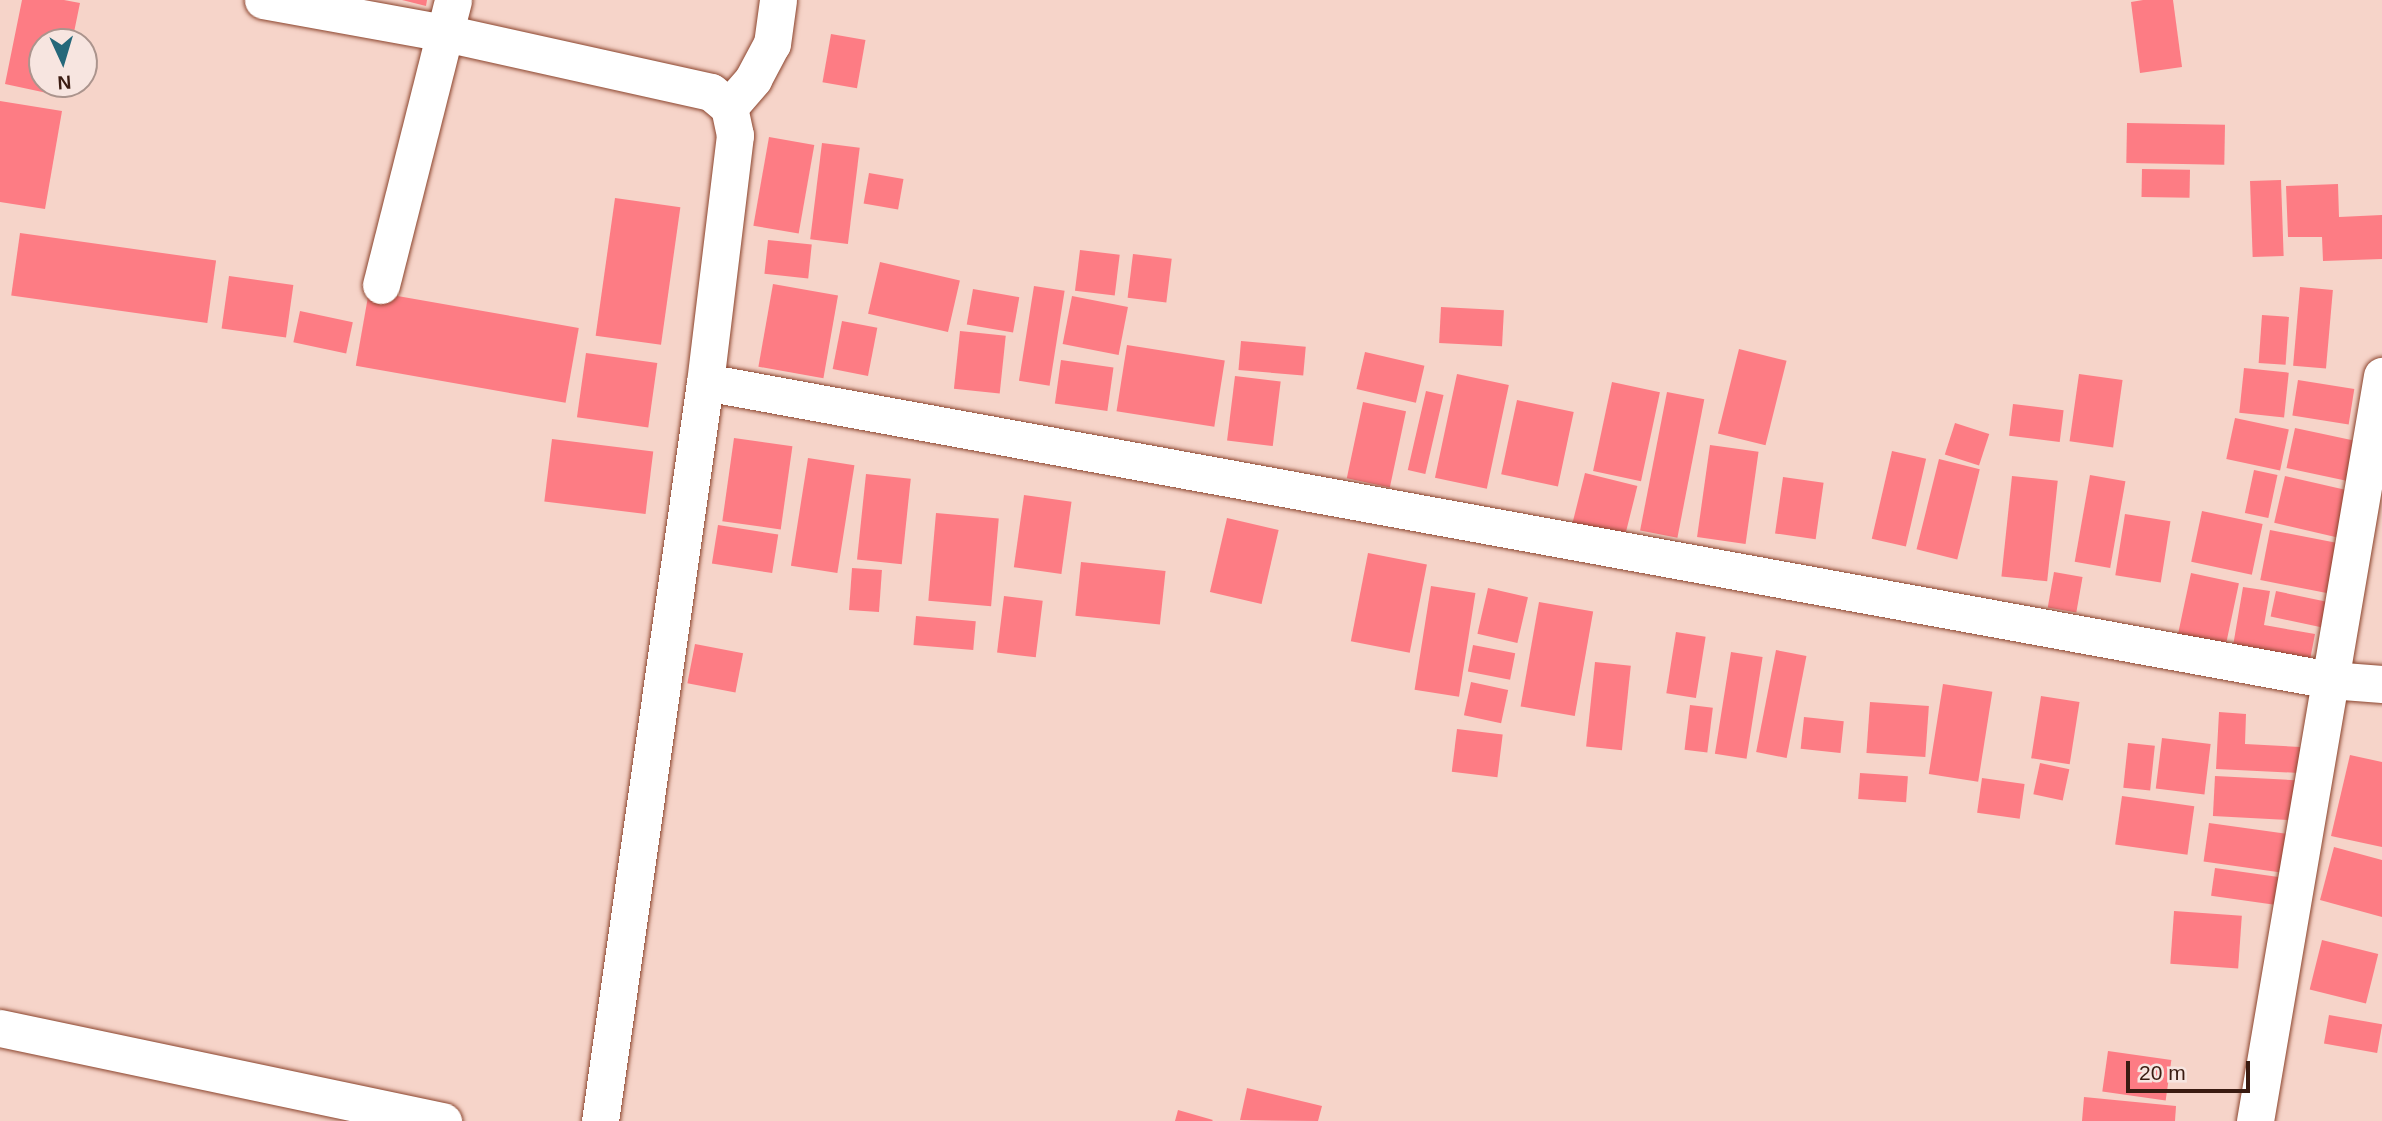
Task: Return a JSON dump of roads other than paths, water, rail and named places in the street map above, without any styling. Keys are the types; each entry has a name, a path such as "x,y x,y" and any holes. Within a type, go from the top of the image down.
{"street":[{"path":"263,0 449,16 711,92 729,107 735,135 705,382 600,1121"},
{"path":"729,107 753,79 772,44 778,0"},
{"path":"381,285 449,16"},
{"path":"2255,1121 2382,376"},
{"path":"705,382 2330,680 2382,684"},
{"path":"0,1028 443,1121"}]}
